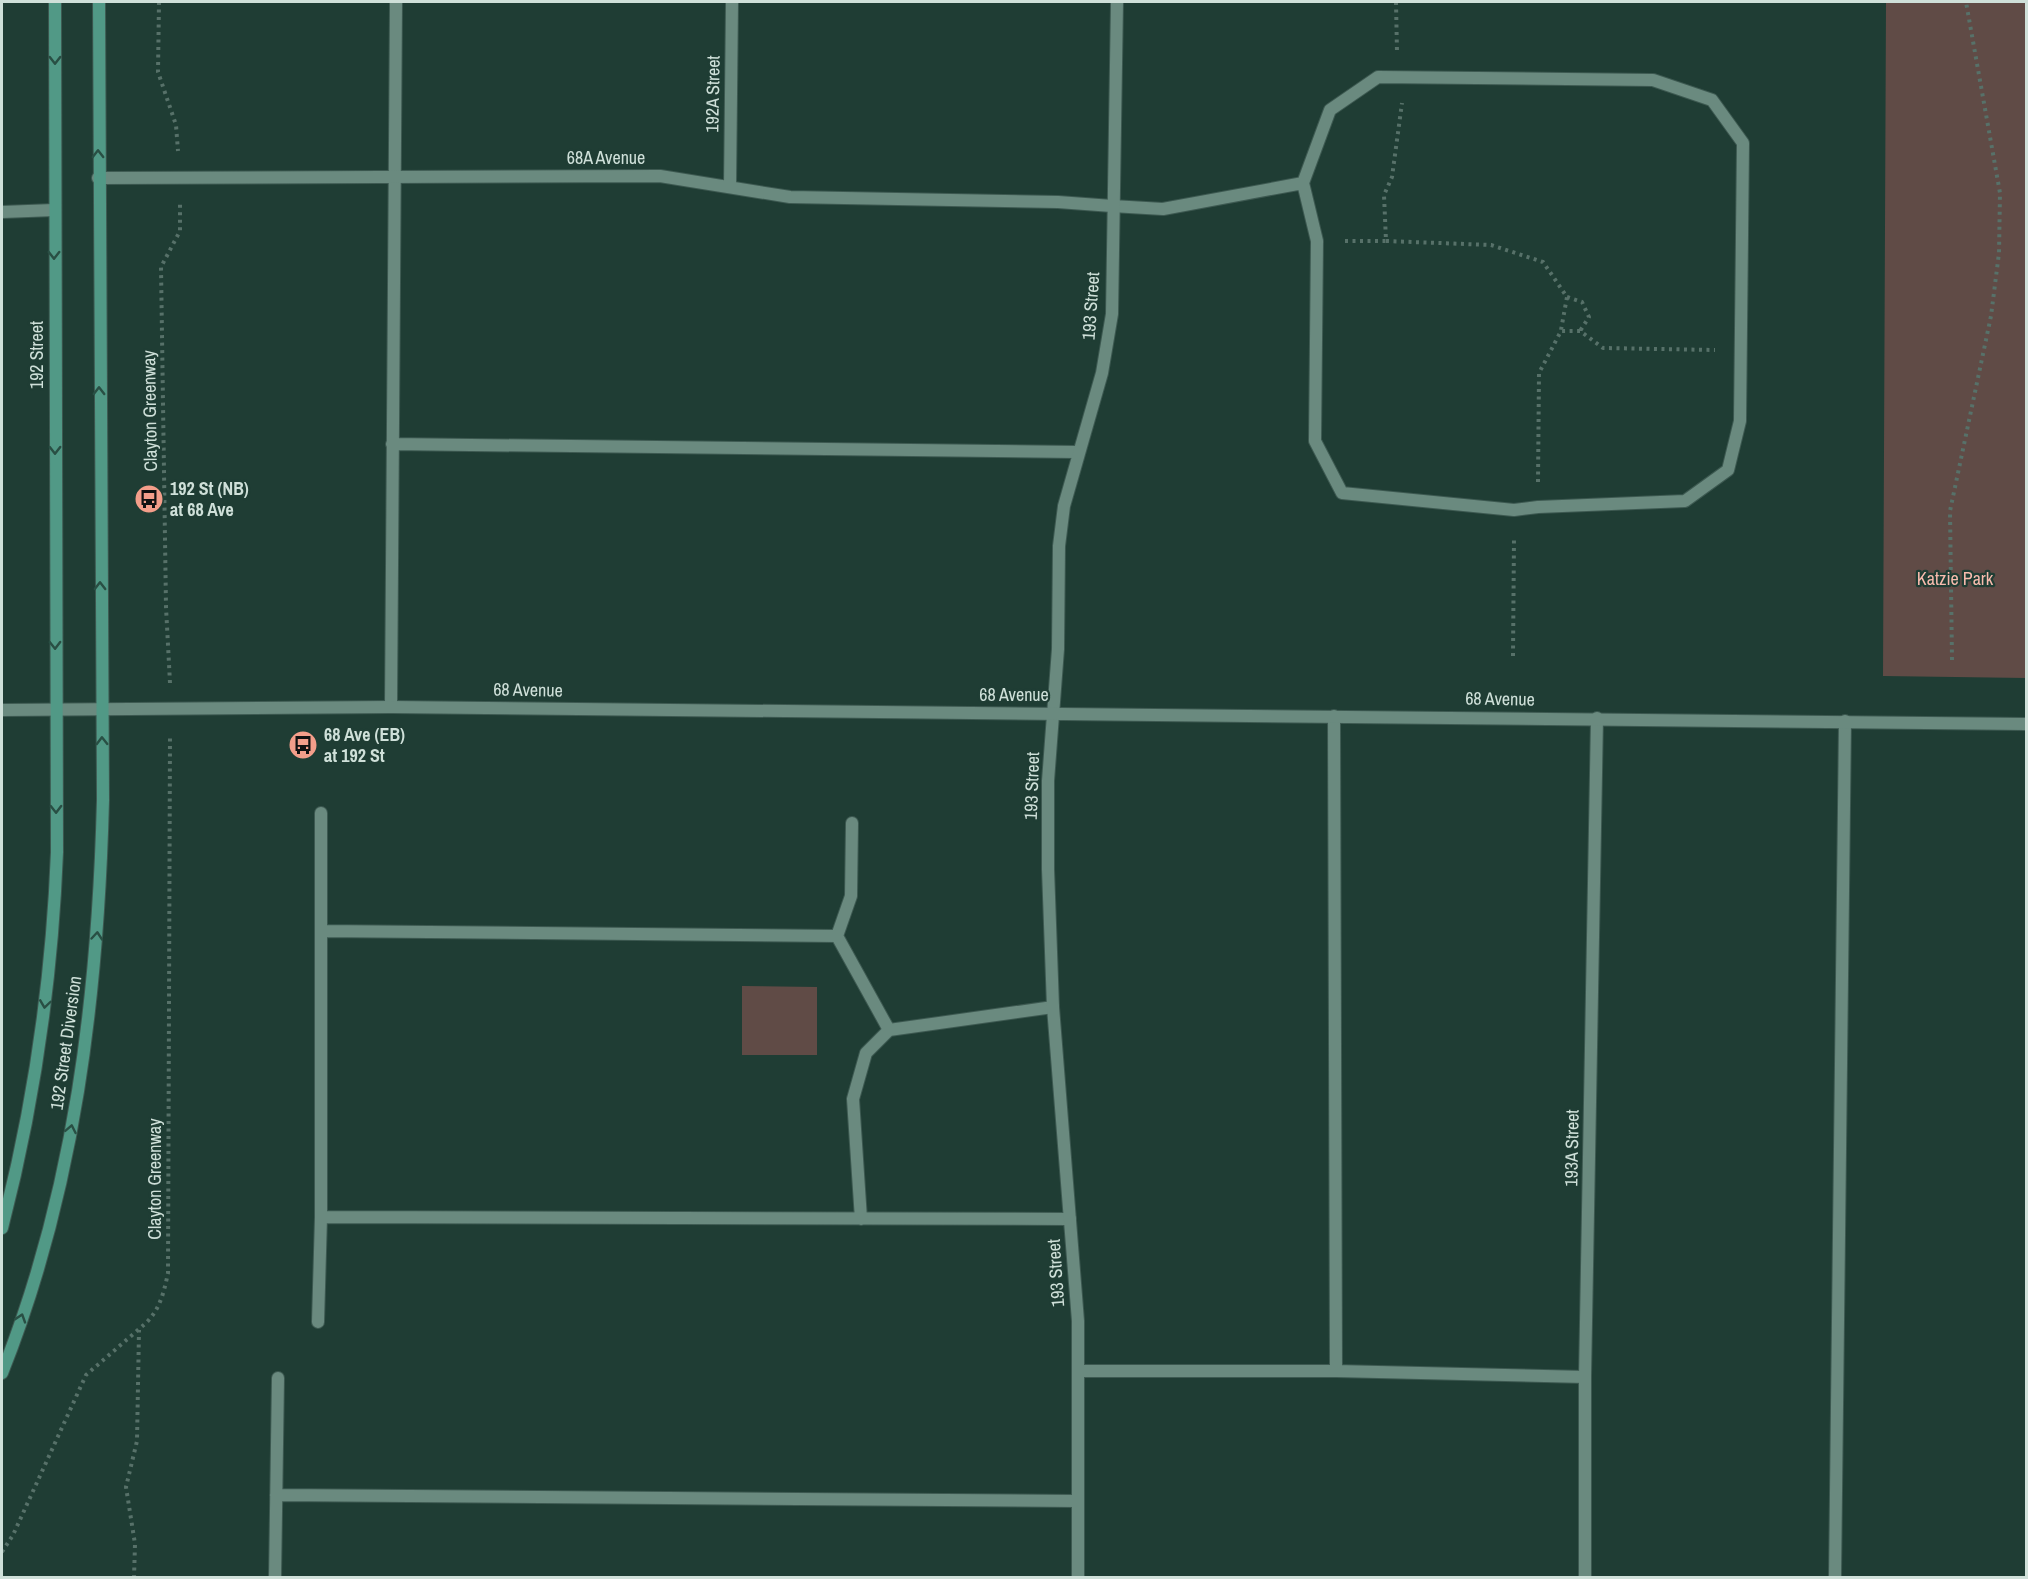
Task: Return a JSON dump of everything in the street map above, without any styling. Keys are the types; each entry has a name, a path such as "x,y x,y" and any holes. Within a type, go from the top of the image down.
{"main road":[{"name":"192 Street","path":"55,2 56,709"},
{"path":"99,2 102,708"},
{"name":"192 Street Diversion","path":"2,1373 54,1210 84,1064 101,898 102,708"},
{"name":"192 Street Diversion","path":"2,1228 21,1151 50,962 57,852 56,709"}],"street":[{"path":"391,707 396,2"},
{"name":"192A Street","path":"730,187 732,2"},
{"name":"193 Street","path":"1078,1578 1079,1371 1070,1219 1053,1007 1048,869 1048,781 1058,649 1059,546 1064,506 1077,452 1102,373 1112,314 1117,2"},
{"path":"1378,78 1402,78 1653,80 1712,100 1743,143 1740,421 1728,470 1684,501 1514,510 1342,493 1315,441 1317,241 1303,183 1330,110 1378,78"},
{"name":"68A Avenue","path":"98,178 393,175 660,176 790,197 1058,202 1163,209 1303,183"},
{"path":"2,212 54,210"},
{"path":"392,444 1077,452"},
{"name":"68 Avenue","path":"2,710 391,707 2026,723"},
{"path":"1334,716 1336,1371"},
{"name":"193A Street","path":"1585,1578 1586,1377 1597,718"},
{"path":"1835,1578 1845,721"},
{"path":"318,1322 321,1217 321,813"},
{"path":"852,823 851,896 837,936 890,1030"},
{"path":"321,931 837,936"},
{"path":"861,1219 853,1099 866,1053 890,1030 1053,1007"},
{"path":"321,1217 1070,1219"},
{"path":"1079,1371 1336,1371 1586,1377"},
{"path":"275,1578 278,1378"},
{"path":"276,1495 1078,1501"}],"path":[{"path":"159,2 158,72 176,125 178,149"},
{"path":"1386,241 1384,195 1392,177 1402,78 1396,2"},
{"path":"1952,660 1950,511 1991,316 2000,233 2000,193 1966,2"},
{"name":"Clayton Greenway","path":"170,656 166,607 161,267 180,231 180,207"},
{"path":"1317,241 1491,245 1543,262 1567,297 1582,302 1589,317 1580,331"},
{"path":"1538,507 1539,373 1561,331 1567,297"},
{"path":"1561,331 1580,331 1603,348 1741,350"},
{"path":"1513,656 1514,510"},
{"name":"Clayton Greenway","path":"2,1552 13,1535 86,1375 139,1329 157,1309 168,1273 170,752"},
{"path":"134,1578 135,1544 126,1486 137,1441 139,1329"}],"green space":[{"name":"Katzie Park","path":"1886,2 2026,2 2026,678 1883,676"},
{"path":"742,986 817,987 817,1055 742,1055"}],"place":[{"name":"192 St (NB) at 68 Ave","path":"149,499"},
{"name":"68 Ave (EB) at 192 St","path":"303,745"}]}
